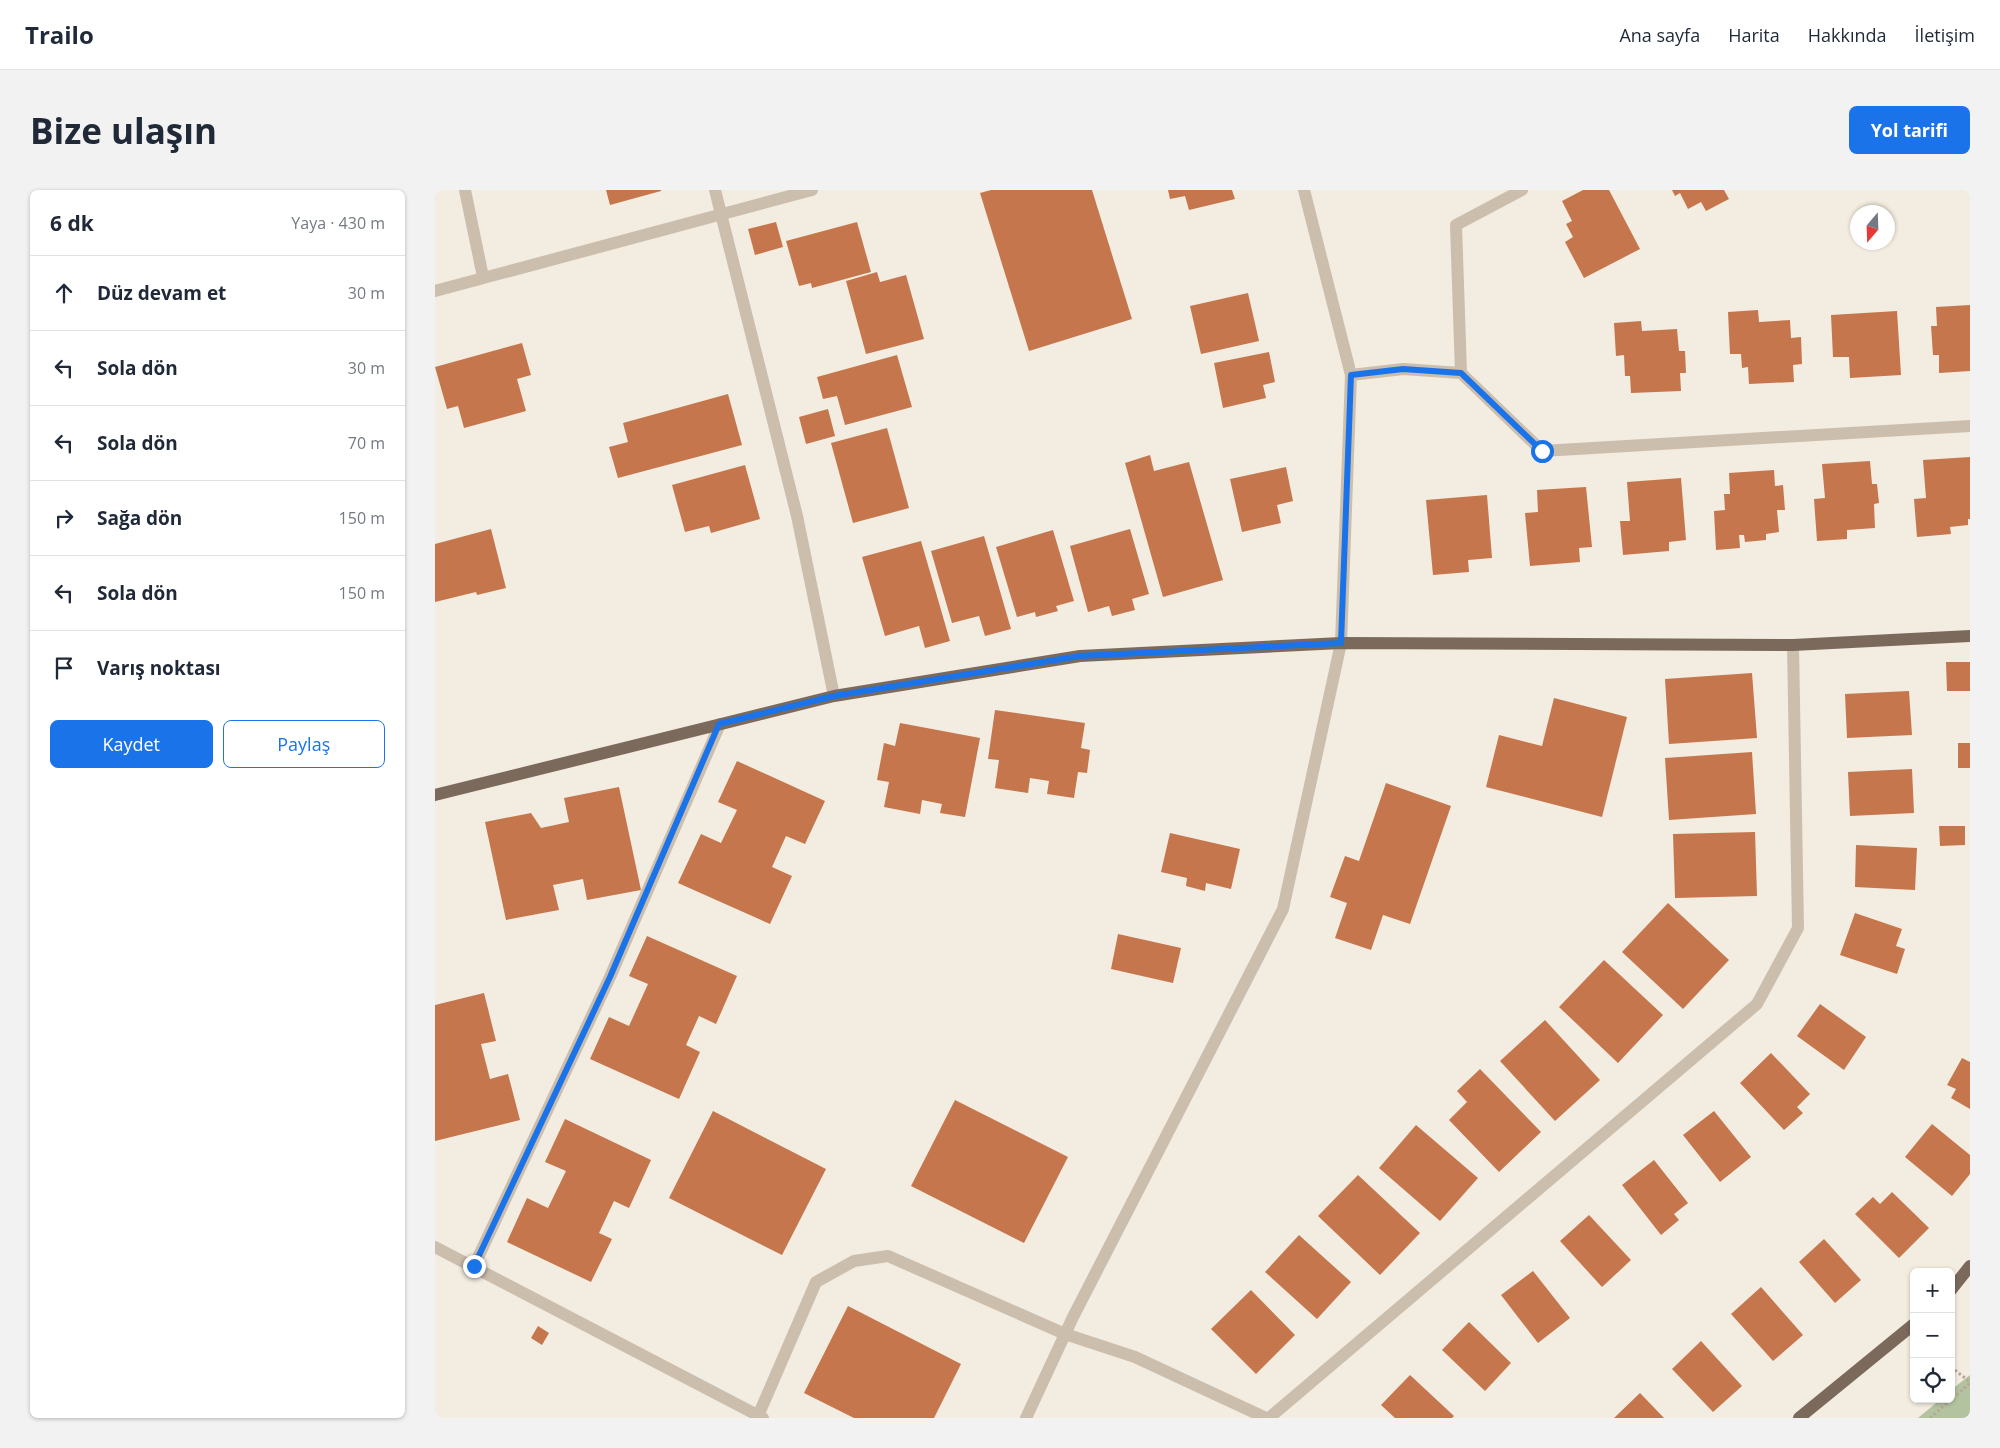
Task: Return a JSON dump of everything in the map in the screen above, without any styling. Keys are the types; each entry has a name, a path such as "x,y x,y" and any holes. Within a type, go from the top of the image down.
{"main road":[{"path":"435,795 834,696 1080,656 1341,643 1793,644 1970,636"},
{"path":"1955,1285 1970,1266"},
{"path":"1799,1418 1910,1327"}],"street":[{"path":"465,190 483,276"},
{"path":"715,190 797,516 834,696"},
{"path":"435,291 483,276 812,190"},
{"path":"1026,1418 1065,1334 1283,908 1341,643 1351,375 1304,190"},
{"path":"1461,373 1456,225 1521,190"},
{"path":"1351,375 1403,369 1461,373 1542,451 1970,426"},
{"path":"435,1247 761,1417 817,1282 854,1261 888,1256 1065,1334 1135,1357 1267,1418 1757,1004 1798,928 1793,644"},
{"path":"474,1266 610,977 719,724"}],"path":[{"path":"1930,1418 1970,1382 1955,1370"}],"green space":[{"path":"1970,1375 1970,1418 1918,1418 1936,1403 1955,1403 1955,1387"}],"building":[{"path":"606,190 661,190 661,191 610,205"},
{"path":"991,190 1092,190 1132,319 1029,351 980,193"},
{"path":"1168,190 1232,190 1235,199 1189,210 1185,196 1170,199"},
{"path":"1583,190 1609,190 1640,249 1584,278 1565,242 1573,237 1566,224 1572,221 1562,201"},
{"path":"1672,190 1724,190 1729,199 1706,211 1701,202 1688,209 1680,193 1675,196"},
{"path":"776,222 783,247 755,255 748,229"},
{"path":"857,222 871,272 812,288 811,283 799,286 786,241"},
{"path":"877,272 880,282 906,275 924,339 866,354 846,281"},
{"path":"1248,293 1259,341 1201,354 1190,306"},
{"path":"1970,305 1970,371 1939,373 1939,355 1933,355 1931,326 1937,326 1936,307"},
{"path":"1758,310 1759,322 1790,320 1791,338 1801,337 1802,364 1793,365 1794,382 1749,384 1748,367 1742,368 1741,354 1730,354 1728,312"},
{"path":"1897,311 1901,375 1850,378 1849,357 1833,357 1831,315"},
{"path":"1641,321 1642,331 1677,329 1679,351 1685,351 1686,373 1680,373 1681,391 1631,393 1630,376 1625,376 1624,355 1616,356 1614,323"},
{"path":"522,343 531,375 517,379 526,411 464,428 458,406 447,409 435,367"},
{"path":"1269,352 1275,382 1263,385 1266,398 1223,408 1214,363"},
{"path":"897,355 912,407 845,425 837,396 823,399 817,377"},
{"path":"728,394 742,445 618,478 609,447 628,442 623,423"},
{"path":"828,409 835,436 806,444 799,417"},
{"path":"887,428 909,508 853,523 831,443"},
{"path":"1150,455 1154,471 1189,462 1223,580 1163,597 1125,463"},
{"path":"1970,457 1970,519 1968,519 1968,525 1950,527 1951,534 1917,537 1914,499 1926,498 1923,460"},
{"path":"1870,461 1872,484 1877,484 1879,503 1874,504 1875,528 1847,530 1847,539 1817,541 1814,499 1825,498 1822,464"},
{"path":"745,465 760,519 711,533 709,526 685,532 672,485"},
{"path":"1286,467 1293,501 1277,505 1281,523 1242,532 1230,479"},
{"path":"1774,470 1775,486 1783,485 1785,510 1777,510 1779,532 1766,534 1766,540 1745,542 1744,535 1739,535 1740,548 1716,550 1714,511 1725,510 1724,494 1730,494 1729,473"},
{"path":"1681,478 1686,540 1669,542 1669,551 1623,555 1620,521 1630,521 1627,482"},
{"path":"1586,487 1592,547 1579,548 1580,562 1530,566 1525,513 1538,512 1537,490"},
{"path":"1487,495 1492,558 1468,560 1469,572 1433,575 1426,500"},
{"path":"491,529 506,588 477,595 476,592 435,602 435,544"},
{"path":"1130,529 1149,594 1132,599 1135,610 1112,616 1109,606 1088,612 1070,546"},
{"path":"1053,530 1074,601 1056,606 1058,611 1036,617 1035,612 1017,617 996,547"},
{"path":"984,536 1011,629 985,636 979,616 952,623 931,551"},
{"path":"921,541 950,641 925,648 919,626 885,636 862,557"},
{"path":"1946,662 1970,662 1970,691 1947,691"},
{"path":"1752,673 1757,738 1669,744 1665,679"},
{"path":"1909,691 1912,735 1847,738 1845,694"},
{"path":"1554,698 1627,717 1602,817 1486,787 1499,735 1542,746"},
{"path":"995,710 1085,723 1081,748 1090,750 1087,773 1078,772 1074,798 1047,794 1049,781 1030,778 1028,793 995,788 999,760 988,759"},
{"path":"900,723 980,738 965,817 940,813 942,804 922,800 920,814 884,807 889,782 877,780 884,743 895,746"},
{"path":"1958,743 1970,743 1970,768 1958,768"},
{"path":"1752,752 1756,814 1669,820 1665,758"},
{"path":"737,761 825,801 805,844 786,836 772,867 792,876 770,924 678,883 701,834 721,843 737,810 718,802"},
{"path":"1912,769 1914,813 1850,816 1848,772"},
{"path":"1386,783 1451,806 1410,924 1383,915 1371,950 1335,938 1347,903 1330,897 1345,856 1359,861"},
{"path":"619,787 641,890 587,900 583,879 553,885 559,910 506,920 485,822 531,813 541,828 569,822 564,798"},
{"path":"1939,826 1965,826 1965,845 1940,846"},
{"path":"1755,832 1757,896 1675,898 1673,834"},
{"path":"1170,833 1240,849 1231,889 1206,883 1205,891 1186,886 1187,878 1161,872"},
{"path":"1856,845 1917,848 1915,890 1855,887"},
{"path":"1668,903 1729,960 1683,1009 1622,952"},
{"path":"1855,913 1902,929 1896,946 1905,949 1897,974 1840,955"},
{"path":"1118,934 1181,948 1173,983 1111,969"},
{"path":"647,936 737,976 716,1024 699,1016 686,1045 700,1052 679,1099 590,1059 609,1017 629,1026 648,984 629,976"},
{"path":"1604,960 1663,1015 1618,1063 1559,1007"},
{"path":"484,993 496,1041 481,1044 490,1079 508,1074 520,1120 435,1141 435,1005"},
{"path":"1820,1004 1866,1037 1844,1070 1797,1036"},
{"path":"1545,1020 1600,1080 1555,1121 1500,1061"},
{"path":"1771,1053 1810,1094 1797,1107 1803,1113 1784,1130 1740,1083"},
{"path":"1962,1058 1970,1062 1970,1109 1951,1098 1956,1089 1947,1085"},
{"path":"1480,1069 1541,1132 1499,1172 1449,1120 1467,1102 1457,1091"},
{"path":"955,1100 1068,1157 1024,1243 911,1186"},
{"path":"713,1111 826,1169 782,1255 669,1198"},
{"path":"1714,1111 1751,1157 1720,1182 1683,1135"},
{"path":"565,1119 651,1160 629,1208 614,1201 599,1233 612,1239 591,1282 507,1242 527,1198 548,1208 566,1171 545,1162"},
{"path":"1932,1124 1970,1155 1970,1174 1952,1196 1905,1157"},
{"path":"1416,1125 1478,1178 1440,1221 1379,1168"},
{"path":"1654,1160 1688,1203 1674,1214 1679,1220 1661,1235 1622,1185"},
{"path":"1358,1175 1420,1233 1380,1275 1318,1216"},
{"path":"1892,1192 1929,1228 1899,1258 1855,1214 1873,1197 1880,1204"},
{"path":"1589,1215 1631,1260 1602,1287 1560,1241"},
{"path":"1299,1235 1351,1282 1317,1319 1265,1272"},
{"path":"1824,1239 1861,1280 1835,1303 1799,1262"},
{"path":"1533,1271 1570,1318 1538,1343 1501,1295"},
{"path":"1761,1287 1803,1335 1773,1361 1731,1314"},
{"path":"1251,1290 1295,1335 1256,1374 1211,1329"},
{"path":"848,1306 961,1364 934,1418 854,1418 804,1393"},
{"path":"1469,1322 1511,1363 1485,1391 1442,1350"},
{"path":"538,1326 549,1333 542,1345 531,1338"},
{"path":"1701,1341 1742,1386 1713,1412 1672,1369"},
{"path":"1410,1375 1454,1416 1452,1418 1395,1418 1381,1405"},
{"path":"1640,1393 1664,1418 1614,1418"}],"route":[{"path":"474,1266 610,977 719,724 834,696 1080,656 1341,643 1351,375 1403,369 1461,373 1542,451"}]}
